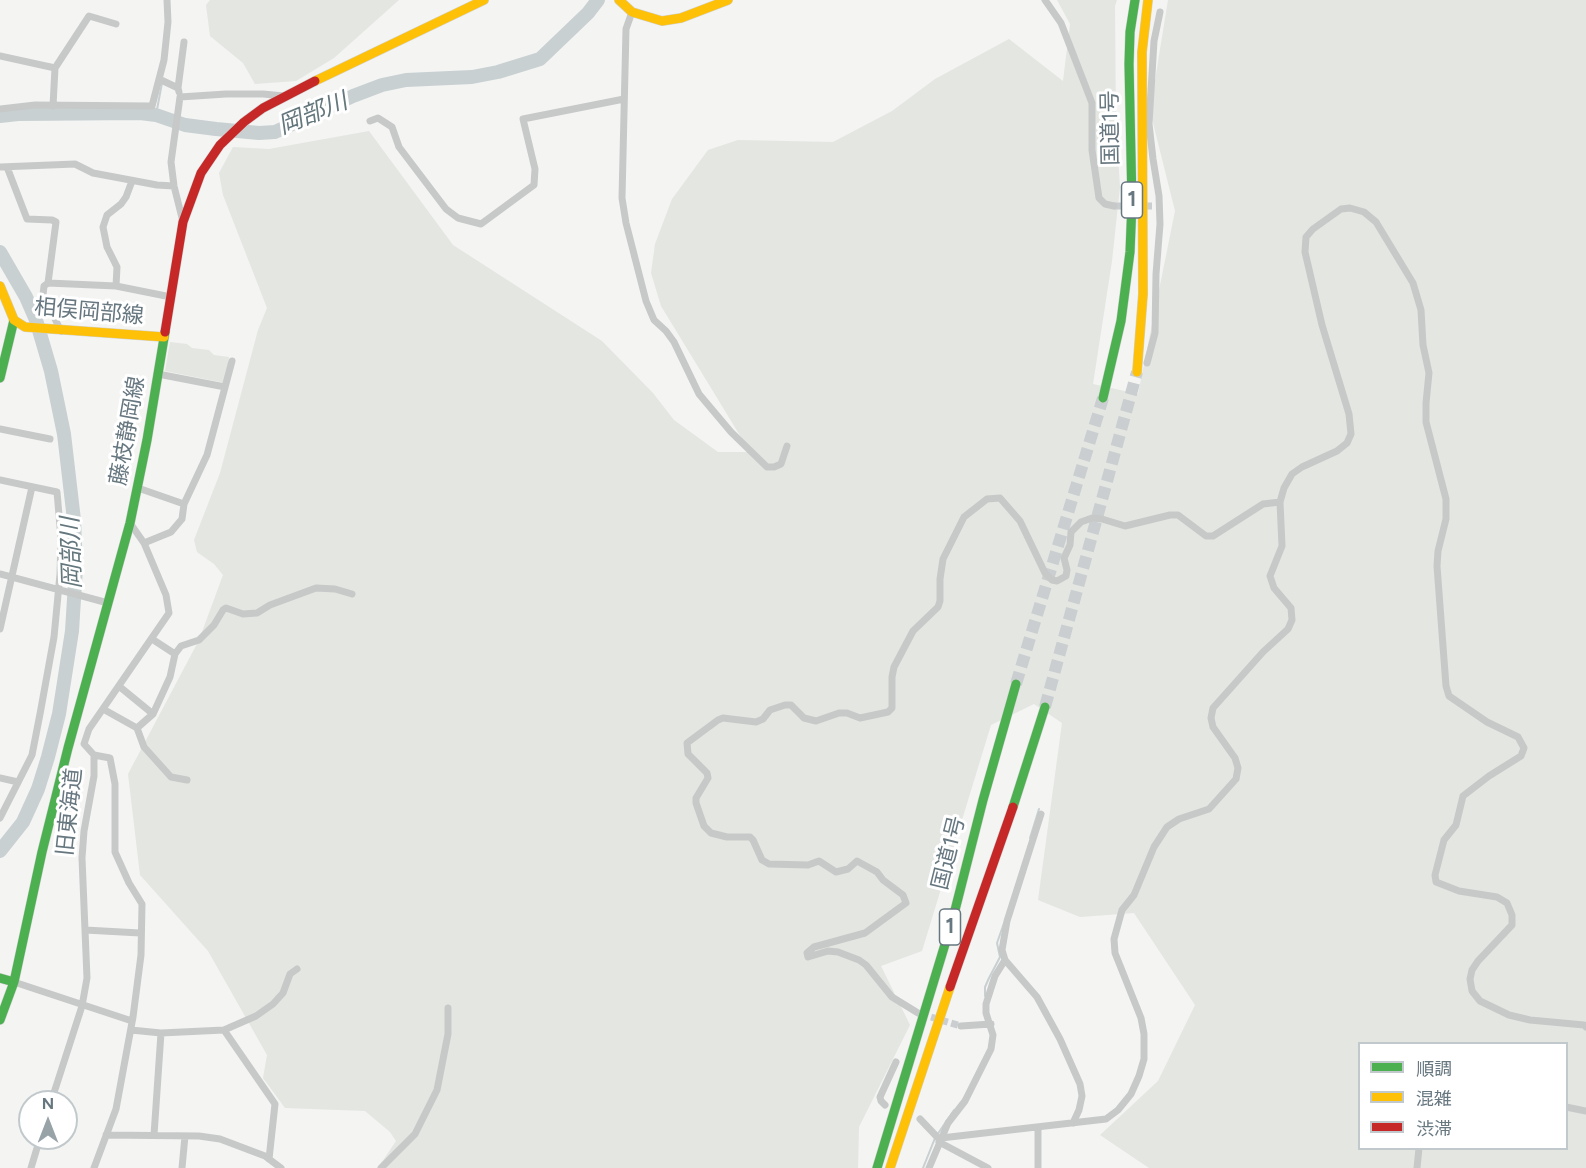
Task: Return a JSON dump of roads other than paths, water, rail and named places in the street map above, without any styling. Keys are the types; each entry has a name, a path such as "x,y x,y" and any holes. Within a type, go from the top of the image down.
{"main road":[{"name":"藤枝静岡線","path":"0,1020 7,980 130,523 138,488 183,222 201,174 225,140 244,122 284,96 484,0"},
{"path":"619,0 632,12 646,18 669,21 728,0"},
{"name":"国道1号","path":"1103,398 1121,321 1130,252 1132,203 1130,32 1135,0"},
{"name":"国道1号","path":"1137,372 1143,294 1142,52 1148,0"},
{"name":"相俣岡部線","path":"0,286 14,320 25,327 164,337"},
{"path":"0,378 14,320"},
{"name":"国道1号","path":"877,1168 953,918 1016,684"},
{"name":"国道1号","path":"890,1168 1045,707"}],"street":[{"path":"0,108 35,105 152,106 166,41 167,0"},
{"path":"1045,0 1062,23 1092,103 1092,150 1099,198 1105,204 1114,206"},
{"path":"632,12 626,29 622,198 646,301 654,321 674,342 699,394 730,432 766,467 781,464 787,446"},
{"path":"1147,363 1155,333 1160,205 1149,124 1154,41 1160,12"},
{"path":"53,106 55,68 89,16 116,24"},
{"path":"183,222 171,162 180,97 178,88 184,42"},
{"path":"0,56 55,68"},
{"path":"159,79 178,88"},
{"path":"180,97 235,94 284,96"},
{"path":"370,121 378,118 392,127 399,147 446,209 458,218 481,224 534,185 536,170 523,119 624,99"},
{"path":"48,284 56,222 27,219 3,167 75,164 93,173 174,186"},
{"path":"116,286 117,267 108,247 103,227 107,215 122,204 132,181"},
{"path":"1152,206 1160,205"},
{"path":"940,1140 1106,1119 1118,1110 1131,1094 1139,1076 1144,1059 1144,1034 1141,1018 1115,953 1114,939 1122,910 1134,895 1154,847 1167,827 1179,819 1209,809 1236,779 1238,768 1235,758 1214,727 1211,718 1213,708 1263,652 1288,629 1292,620 1291,608 1274,588 1270,576 1281,546 1280,502 1284,488 1292,474 1337,451 1347,442 1350,434 1349,414 1322,325 1305,252 1306,237 1313,229 1341,209 1350,208 1364,212 1376,222 1394,248 1413,283 1421,310 1423,345 1429,373 1426,422 1446,499 1446,519 1438,551 1437,566 1446,686 1449,696 1487,722 1518,737 1524,748 1521,756 1463,796 1456,825 1448,832 1444,840 1435,875 1436,882 1459,891 1497,897 1507,903 1512,915 1512,925 1472,970 1470,978 1472,991 1480,1001 1509,1015 1530,1020 1584,1024 1586,1027"},
{"path":"56,330 43,295 44,286 48,284 116,286 171,297"},
{"path":"144,543 176,529 182,519 184,504 207,454 232,361"},
{"path":"158,374 225,387"},
{"path":"0,429 50,439"},
{"path":"0,480 57,492 61,538 54,636 32,756 0,818"},
{"path":"0,629 32,487"},
{"path":"138,488 184,504"},
{"path":"918,1013 892,997 866,965 859,960 838,952 828,951 808,957 807,953 814,947 865,933 906,903 903,895 883,880 878,872 857,861 848,868 836,872 819,861 808,865 769,864 762,860 750,837 727,837 711,833 704,826 696,803 696,798 708,778 707,773 688,754 687,743 723,718 756,722 763,719 770,710 785,705 791,705 804,718 816,721 839,713 847,713 860,718 888,712 892,708 894,667 913,631 932,614 940,601 943,559 964,517 987,499 1000,498 1020,520 1045,573 1052,580 1057,581 1066,576 1064,558 1070,545 1071,532 1081,522 1092,518 1125,526 1178,515 1206,536 1213,536 1263,504 1280,502"},
{"name":"旧東海道","path":"55,1090 87,978 82,858 84,831 94,776 94,755 84,744 89,729 169,613 168,602 144,543 130,523"},
{"path":"0,574 108,603"},
{"path":"137,728 153,714 170,677 175,654 181,646 199,640 226,608 243,614 257,613 270,605 316,588 334,589 352,594"},
{"path":"152,639 175,654"},
{"path":"120,687 153,714"},
{"path":"103,709 137,728 144,747 171,777 186,780"},
{"path":"68,748 84,744"},
{"path":"94,755 110,758 115,784 116,852 129,883 142,904 141,955 116,1109 94,1162 94,1168"},
{"path":"0,778 18,783"},
{"path":"1041,814 1007,921 1002,950 1005,960 1037,997 1060,1039 1080,1084 1082,1096 1073,1123"},
{"path":"85,930 140,933"},
{"path":"929,1168 948,1123 965,1101 991,1049 993,1035 986,1013 988,996 995,976 1005,960"},
{"path":"7,980 81,1005 131,1026 161,1033 224,1030 256,1016 273,1004 283,993 290,974 297,969"},
{"path":"381,1168 415,1134 437,1090 448,1034 448,1008"},
{"path":"961,1026 990,1023"},
{"path":"224,1030 275,1104 269,1160"},
{"path":"154,1135 161,1033"},
{"path":"885,1105 880,1097 896,1062"},
{"path":"1568,1107 1586,1111"},
{"path":"920,1119 940,1140 988,1168"},
{"path":"1038,1128 1038,1168"},
{"path":"106,1135 220,1139 248,1149 281,1168"},
{"path":"182,1168 185,1136"},
{"path":"31,1168 36,1150"},
{"path":"1417,1168 1419,1150"}],"waterway":[{"name":"岡部川","path":"0,116 140,113 156,115 185,125 259,133 275,132 382,85 406,80 472,77 498,72 540,59 588,13 598,0"},
{"path":"156,115 162,83"},
{"name":"岡部川","path":"0,252 26,297 36,320 51,371 64,434 74,520 76,567 72,631 59,714 48,757 38,789 23,822 0,851"},
{"path":"1030,838 1039,809"},
{"path":"985,996 985,987 1000,957 997,943 1004,923"},
{"path":"923,1168 935,1138 954,1110"}],"tunnel":[{"path":"1114,206 1152,206"},
{"path":"1045,707 1137,372"},
{"path":"1016,684 1103,398"},
{"path":"921,1014 961,1026"}]}
